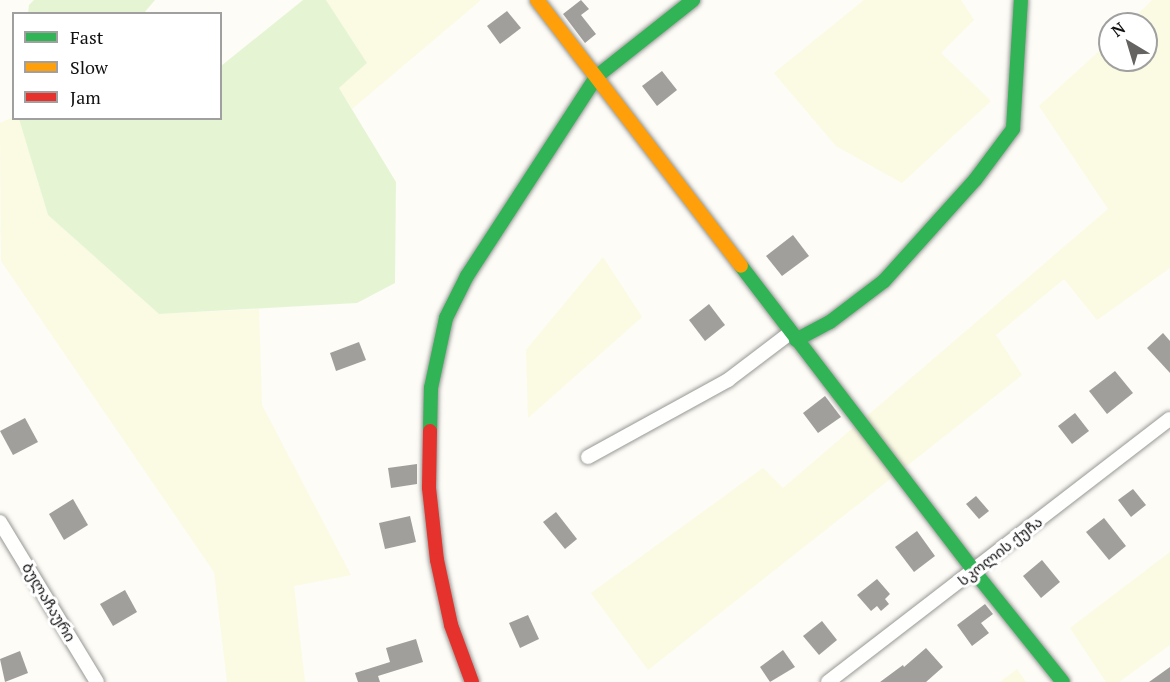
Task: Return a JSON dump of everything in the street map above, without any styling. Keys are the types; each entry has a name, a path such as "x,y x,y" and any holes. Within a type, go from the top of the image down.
{"street":[{"path":"537,0 974,571 1063,682"},
{"path":"472,682 451,625 437,560 429,488 431,388 446,318 467,276 596,77 693,0"},
{"path":"588,458 728,380 793,336 840,315 884,281 975,180 1013,129 1021,0"},
{"name":"სკოლის ქუჩა","path":"828,682 1170,419"},
{"name":"ბულაჩაური","path":"0,522 97,682"}],"green space":[{"path":"34,0 155,0 145,12 28,12 29,5"},
{"path":"303,0 326,0 367,63 339,88 396,182 395,283 357,303 159,314 48,215 19,120 222,120 222,65"},
{"path":"326,0 481,0 352,109 339,88 367,63"},
{"path":"864,0 961,0 974,20 941,53 991,101 902,183 836,146 774,73"},
{"path":"1152,0 1170,0 1170,268 1097,320 1064,279 996,335 1022,375 648,670 591,593 763,468 783,488 1108,209 1039,106 1098,52 1098,72 1158,72 1158,12 1140,12"},
{"path":"12,117 12,120 19,120 48,215 159,314 259,309 262,405 351,575 294,586 305,682 227,682 214,572 1,261 0,123"},
{"path":"603,257 642,317 528,418 526,350"},
{"path":"1170,552 1170,645 1119,682 1106,682 1070,628"},
{"path":"1017,669 1026,682 1000,682"}],"building":[{"path":"581,0 589,9 581,15 596,34 585,43 563,14"},
{"path":"507,11 521,28 500,44 487,26"},
{"path":"662,71 677,90 657,106 642,86"},
{"path":"793,235 809,256 782,276 766,256"},
{"path":"709,304 725,325 705,341 689,320"},
{"path":"1163,333 1170,341 1170,373 1147,348"},
{"path":"359,342 366,360 336,371 330,353"},
{"path":"1115,371 1133,393 1107,414 1089,391"},
{"path":"825,396 841,417 818,433 803,413"},
{"path":"1075,413 1089,431 1072,444 1058,426"},
{"path":"25,418 38,442 13,455 0,431"},
{"path":"417,464 417,484 391,488 388,468"},
{"path":"1133,489 1146,505 1131,517 1118,500"},
{"path":"976,496 989,511 979,519 966,504"},
{"path":"73,499 88,525 64,540 49,514"},
{"path":"556,512 577,539 565,549 543,522"},
{"path":"410,516 416,542 385,549 379,523"},
{"path":"1104,518 1126,546 1109,560 1086,532"},
{"path":"917,531 935,556 914,572 895,547"},
{"path":"1042,560 1060,582 1041,598 1023,576"},
{"path":"877,579 890,594 885,599 889,604 881,611 877,606 871,611 857,595"},
{"path":"125,590 137,612 113,626 100,604"},
{"path":"985,604 993,614 981,623 989,633 972,646 957,625"},
{"path":"528,615 539,639 520,648 509,623"},
{"path":"822,621 837,640 819,655 803,636"},
{"path":"416,639 423,662 378,676 380,682 358,682 355,673 390,662 386,648"},
{"path":"926,648 943,667 926,682 880,682 903,665 904,667"},
{"path":"783,650 795,667 770,682 760,667"},
{"path":"20,651 28,673 5,682 0,659"},
{"path":"1170,667 1170,682 1149,682"}],"traffic: fast":[{"path":"430,431 431,388 446,318 467,276 596,77 693,0"},
{"path":"796,340 830,322 884,281 975,180 1013,129 1021,0"},
{"path":"741,266 974,571 1063,682"}],"traffic: slow":[{"path":"537,0 741,266"}],"traffic: jam":[{"path":"430,431 429,488 437,560 451,625 472,682"}]}
